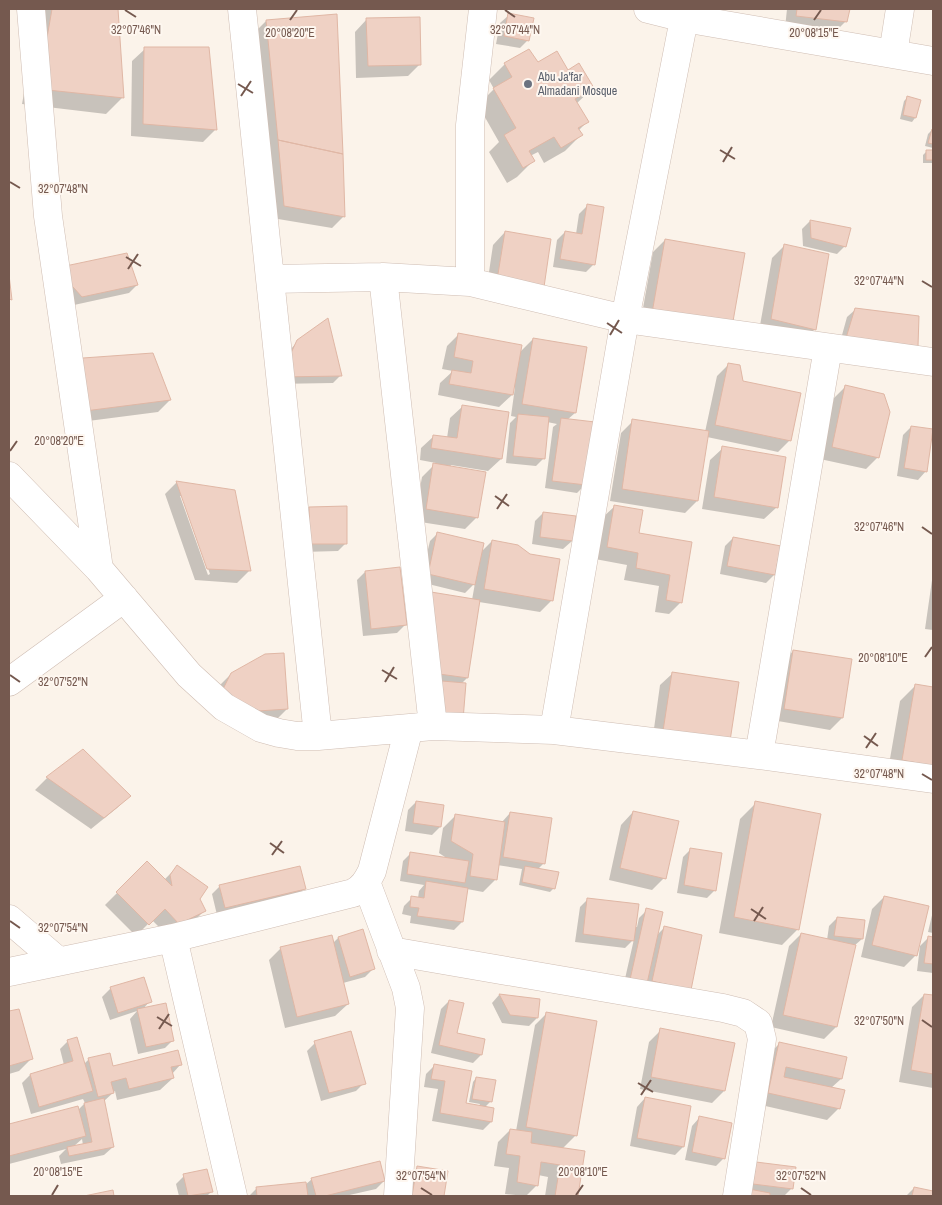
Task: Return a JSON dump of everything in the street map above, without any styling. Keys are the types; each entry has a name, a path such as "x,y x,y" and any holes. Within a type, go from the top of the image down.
{"street":[{"path":"31,9 48,216 99,570"},
{"path":"242,9 318,736"},
{"path":"470,282 470,126 483,9"},
{"path":"648,9 685,14 933,61"},
{"path":"893,54 900,9"},
{"path":"554,730 625,320 685,14"},
{"path":"270,279 383,277 470,282 625,320 933,362"},
{"path":"9,972 58,960 173,938 353,893 366,882 372,871 421,727 383,277"},
{"path":"759,755 828,348"},
{"path":"9,476 99,570 190,675 224,707 260,728 297,736 318,736 421,727 554,730 933,779"},
{"path":"9,682 124,598"},
{"path":"366,882 406,988 410,1008 398,1196"},
{"path":"9,919 58,960"},
{"path":"173,938 234,1196"},
{"path":"391,951 723,1008 743,1013 758,1023 762,1039 738,1196"}],"building":[{"path":"52,9 118,9 124,98 38,89"},
{"path":"797,9 850,9 847,22 796,16"},
{"path":"508,13 534,18 529,41 504,36"},
{"path":"337,14 343,154 278,140 266,20"},
{"path":"420,17 421,65 368,66 366,18"},
{"path":"144,47 209,47 217,130 143,124"},
{"path":"529,49 538,62 557,51 568,70 579,63 594,88 575,99 589,122 578,128 583,135 561,148 554,137 529,151 535,161 523,168 504,135 516,128 493,88 512,77 504,63"},
{"path":"907,96 921,100 916,118 903,115"},
{"path":"933,129 933,144 928,143"},
{"path":"278,140 343,154 345,217 284,206"},
{"path":"926,150 933,150 933,160 926,160"},
{"path":"587,204 604,207 595,265 560,259 565,231 582,234"},
{"path":"810,220 851,228 846,247 811,238"},
{"path":"505,231 551,239 544,287 497,280"},
{"path":"665,239 745,253 732,327 652,313"},
{"path":"784,244 829,254 816,330 771,319"},
{"path":"127,253 138,285 82,297 56,268"},
{"path":"9,275 12,300 9,299"},
{"path":"855,308 919,316 918,346 846,338"},
{"path":"328,318 342,376 280,377 297,340"},
{"path":"458,333 522,345 513,395 449,384 452,370 471,373 473,361 454,357"},
{"path":"533,338 587,347 576,413 522,404"},
{"path":"153,353 171,400 77,412 69,359"},
{"path":"728,363 740,365 743,381 801,393 791,441 715,425"},
{"path":"845,385 884,394 890,412 879,458 832,447"},
{"path":"462,405 509,412 502,459 431,448 433,435 457,438"},
{"path":"518,414 549,417 545,459 513,456"},
{"path":"561,418 595,422 586,485 552,481"},
{"path":"632,419 709,431 698,501 622,489"},
{"path":"911,426 933,429 927,472 904,468"},
{"path":"722,446 786,457 778,508 714,497"},
{"path":"433,463 486,472 478,518 426,509"},
{"path":"176,481 235,490 251,571 207,569"},
{"path":"614,505 643,510 639,533 692,542 682,603 666,600 670,575 636,568 638,553 607,547"},
{"path":"347,506 347,544 310,544 309,507"},
{"path":"543,512 576,516 573,541 540,537"},
{"path":"437,532 484,543 475,585 428,574"},
{"path":"733,537 781,546 775,575 727,566"},
{"path":"492,540 518,545 530,554 560,559 553,601 484,589"},
{"path":"400,567 407,625 371,629 365,571"},
{"path":"431,592 480,600 468,678 439,674"},
{"path":"793,650 852,659 843,718 784,709"},
{"path":"284,653 288,709 243,712 221,693 231,673 265,654"},
{"path":"672,672 739,682 730,741 663,731"},
{"path":"442,681 466,683 463,720 439,718"},
{"path":"915,684 933,687 933,766 902,760"},
{"path":"83,749 131,796 104,818 46,777"},
{"path":"416,801 444,805 441,827 413,823"},
{"path":"755,801 821,814 799,930 734,917"},
{"path":"633,811 679,821 666,879 620,868"},
{"path":"510,812 552,818 545,864 503,857"},
{"path":"455,814 505,822 497,880 470,876 473,854 451,841"},
{"path":"690,848 722,853 716,891 684,885"},
{"path":"410,852 469,861 465,883 407,874"},
{"path":"147,861 172,886 170,875 177,865 208,887 200,899 206,911 179,924 165,909 149,925 116,892"},
{"path":"300,866 306,889 225,908 219,885"},
{"path":"525,866 559,872 555,889 522,882"},
{"path":"426,881 468,888 463,922 417,916 419,908 410,907 411,896 424,898"},
{"path":"884,896 929,906 917,956 872,945"},
{"path":"587,898 639,904 634,941 583,934"},
{"path":"646,908 663,912 646,988 629,984"},
{"path":"837,917 865,920 863,939 834,936"},
{"path":"664,926 702,935 691,990 652,981"},
{"path":"363,929 375,969 350,977 338,937"},
{"path":"801,933 856,945 837,1027 783,1015"},
{"path":"332,935 349,1004 297,1017 280,947"},
{"path":"928,936 933,937 933,964 924,963"},
{"path":"144,977 152,1002 118,1013 110,987"},
{"path":"499,994 540,999 538,1018 510,1015"},
{"path":"924,994 933,995 933,1074 911,1070"},
{"path":"449,1000 464,1003 457,1033 485,1039 482,1055 439,1045"},
{"path":"166,1003 174,1041 146,1047 137,1009"},
{"path":"19,1009 33,1059 9,1066 9,1011"},
{"path":"546,1012 597,1021 577,1136 526,1127"},
{"path":"660,1028 735,1043 725,1091 651,1077"},
{"path":"351,1031 366,1084 329,1093 314,1041"},
{"path":"77,1037 93,1091 39,1107 30,1074 73,1061 67,1040"},
{"path":"779,1042 847,1057 842,1079 786,1067 784,1077 845,1090 840,1109 768,1093"},
{"path":"178,1050 182,1065 171,1067 174,1078 129,1089 126,1078 111,1082 114,1093 98,1097 88,1058 110,1053 113,1066"},
{"path":"434,1064 472,1071 466,1103 494,1108 492,1122 440,1113 445,1081 431,1079"},
{"path":"476,1077 496,1080 492,1102 472,1099"},
{"path":"645,1097 691,1106 684,1147 637,1138"},
{"path":"104,1098 114,1147 69,1156 67,1147 92,1142 84,1103"},
{"path":"78,1106 86,1136 9,1156 9,1124"},
{"path":"699,1116 732,1123 725,1159 692,1152"},
{"path":"510,1129 532,1132 531,1143 585,1151 578,1196 555,1196 560,1165 541,1162 538,1186 517,1182 520,1156 506,1154"},
{"path":"380,1161 385,1181 325,1196 316,1196 311,1178"},
{"path":"756,1162 796,1167 793,1189 753,1184"},
{"path":"417,1166 448,1171 444,1196 412,1196"},
{"path":"207,1169 213,1192 188,1196 183,1174"},
{"path":"306,1182 308,1196 257,1196 256,1187"},
{"path":"914,1187 933,1191 933,1196 912,1196"},
{"path":"749,1189 770,1193 770,1196 748,1196"},
{"path":"113,1190 114,1196 84,1196"}],"place":[{"name":"Abu Ja'far Almadani Mosque","path":"528,84"}]}
